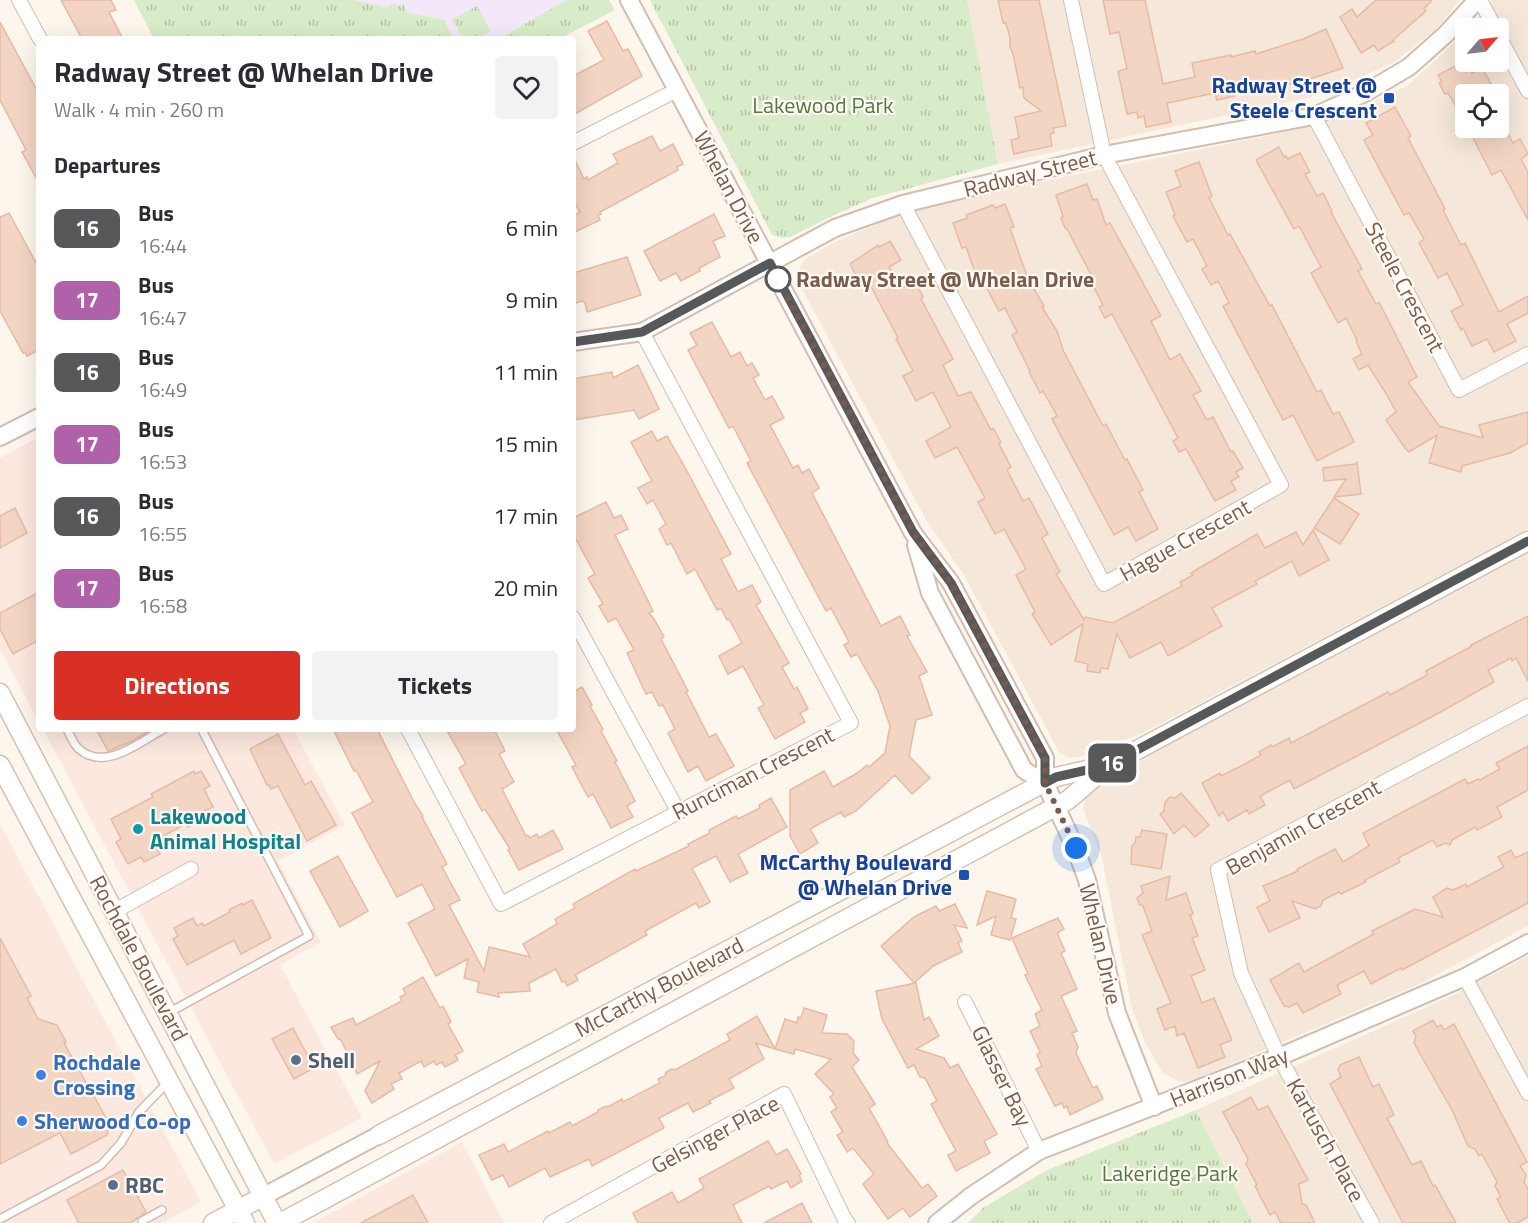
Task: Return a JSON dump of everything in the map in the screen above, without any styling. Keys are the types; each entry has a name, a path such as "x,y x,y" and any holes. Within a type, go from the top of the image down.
{"main road":[{"name":"McCarthy Boulevard","path":"279,1223 1057,806 1068,800 1109,765 1528,542"},
{"name":"Rochdale Boulevard","path":"0,693 279,1223"},
{"name":"Rochdale Boulevard","path":"0,765 168,1082 242,1216"},
{"name":"McCarthy Boulevard","path":"379,1136 1056,777 1109,765"},
{"name":"McCarthy Boulevard","path":"213,1223 242,1216 264,1196"}],"street":[{"path":"19,0 38,36"},
{"name":"Whelan Drive","path":"629,0 913,532 951,583 1045,758 1045,783 1057,806 1087,880 1117,1013 1154,1107"},
{"path":"1071,0 1104,155"},
{"path":"1478,0 1489,18"},
{"name":"Radway Street","path":"576,342 642,332 835,228 903,204 1104,155 1314,116 1365,93 1409,67 1446,34 1478,0"},
{"path":"1509,56 1528,91"},
{"path":"576,141 676,90"},
{"name":"Steele Crescent","path":"1314,116 1460,390 1528,354"},
{"name":"Hague Crescent","path":"903,204 1104,584 1281,485 1104,155"},
{"name":"Runciman Crescent","path":"410,732 501,904 851,723 642,332"},
{"path":"0,437 36,419"},
{"name":"Whelan Drive","path":"913,532 930,593 1024,770 1045,783"},
{"path":"576,624 678,811"},
{"name":"Benjamin Crescent","path":"1280,1057 1241,973 1218,870 1528,706"},
{"path":"115,911 191,869"},
{"name":"Harrison Way","path":"937,1223 971,1196 1039,1150 1280,1057 1465,977 1528,943"},
{"path":"1465,977 1528,1093"},
{"name":"Glasser Bay","path":"965,1002 1039,1150"},
{"name":"Kartusch Place","path":"1280,1057 1372,1223"},
{"name":"Gelsinger Place","path":"551,1223 784,1094 840,1210 849,1223"},
{"name":"McCarthy Boulevard","path":"264,1196 379,1136"}],"lane":[{"path":"69,732 77,748 94,758 112,757 158,732"},
{"path":"168,1014 309,936 203,732"},
{"path":"0,1219 101,1165 121,1143 139,1112 168,1082"},
{"path":"142,1221 162,1210"}],"shaded area":[{"path":"354,0 567,0 503,36 452,36 444,20"},
{"path":"967,0 1460,0 1436,29 1396,61 1339,87 1307,98 998,164"},
{"path":"1492,0 1528,0 1528,529 1143,733 1083,756 1070,758 1059,752 964,575 926,520 802,289 798,278 800,267 805,259 835,242 889,219 951,200 1276,134 1362,107 1407,86 1455,42 1455,72 1509,72 1509,18 1478,18"},
{"path":"36,439 36,716 0,649 0,458"},
{"path":"1528,551 1528,926 1422,983 1193,1080 1179,1082 1163,1073 1144,1041 1132,1008 1102,858 1083,808 1086,797 1093,789 1119,772 1191,730"},
{"path":"45,732 295,732 345,825 278,861 321,942 280,965 362,1118 274,1164"},
{"name":"Rochdale Crossing","path":"0,824 201,1202 162,1223 0,1223"},
{"path":"1528,956 1528,1223 1253,1223 1196,1110 1456,994"},
{"path":"462,1142 504,1223 313,1223"}],"green space":[{"path":"134,0 354,0 386,7 395,3 397,7 403,4 407,12 444,20 452,36 152,36"},
{"path":"567,0 609,0 615,10 565,36 503,36"},
{"name":"Lakewood Park","path":"650,0 967,0 998,164 873,198 790,237 772,235"},
{"path":"477,6 491,31 482,36 461,36 452,19"},
{"name":"Lakeridge Park","path":"1196,1110 1253,1223 968,1223 983,1208 1045,1171"}],"building":[{"path":"61,0 111,0 116,10 109,12 121,36 80,36"},
{"path":"998,0 1039,0 1066,126 1053,128 1054,133 1050,134 1052,146 1014,154 1011,140 1019,138 1015,117 1041,111 1024,98 1023,87 1020,88 1010,38 1006,23 1003,23"},
{"path":"1103,0 1145,0 1163,84 1195,77 1192,63 1255,51 1256,54 1326,29 1343,68 1304,81 1260,91 1259,86 1234,92 1235,96 1217,100 1215,93 1167,103 1171,122 1146,127 1144,116 1138,118 1137,112 1127,114 1118,71 1127,69 1119,32 1110,34"},
{"path":"1376,0 1432,0 1424,9 1426,11 1394,41 1378,51 1374,45 1361,53 1340,17 1352,9 1357,17"},
{"path":"607,21 623,51 628,49 642,76 576,113 576,74 604,60 588,31"},
{"path":"0,22 36,88 36,178 22,152 26,150 0,100"},
{"path":"1455,66 1455,72 1484,72 1491,84 1455,84 1455,105 1448,93 1445,94 1439,83 1442,82 1438,75"},
{"path":"1395,107 1411,136 1408,138 1445,209 1443,210 1461,245 1465,243 1499,312 1528,296 1528,313 1507,324 1516,341 1494,352 1487,339 1472,346 1463,328 1461,330 1451,311 1463,305 1447,273 1438,278 1419,243 1424,239 1409,213 1404,215 1364,140 1373,135 1366,123"},
{"path":"652,136 660,151 673,144 683,164 677,167 678,170 600,212 601,214 598,215 600,220 576,232 576,214 580,212 576,205 576,162 584,179 587,177 588,180 618,163 613,154"},
{"path":"1509,136 1513,143 1520,139 1528,154 1521,159 1528,172 1528,220 1501,170 1492,175 1473,138 1509,138"},
{"path":"1279,147 1284,157 1288,159 1300,153 1310,172 1305,174 1317,196 1323,193 1362,269 1358,271 1376,304 1379,302 1417,377 1408,382 1439,426 1483,438 1479,425 1528,412 1528,443 1510,453 1462,466 1461,472 1429,463 1437,435 1409,452 1405,448 1386,420 1396,412 1387,395 1368,365 1359,370 1353,359 1362,354 1346,318 1338,323 1311,273 1321,267 1299,226 1294,229 1256,160"},
{"path":"1199,162 1212,196 1209,198 1228,235 1230,234 1270,306 1272,305 1317,392 1321,390 1333,414 1339,412 1354,442 1317,461 1293,415 1283,420 1223,306 1229,303 1218,281 1211,285 1202,269 1207,266 1193,239 1187,242 1173,216 1175,215 1166,192 1181,186 1175,171"},
{"path":"1087,184 1093,200 1097,199 1106,225 1110,223 1161,316 1151,321 1170,360 1180,354 1201,391 1193,395 1207,420 1213,417 1231,452 1233,451 1243,468 1236,472 1239,477 1231,481 1236,490 1215,501 1186,449 1179,452 1173,441 1178,438 1112,314 1105,318 1099,307 1103,305 1091,282 1094,280 1065,228 1056,195"},
{"path":"1005,204 1014,227 1010,228 1028,279 1057,331 1063,350 1103,426 1106,424 1143,490 1139,492 1158,529 1136,541 1128,527 1114,535 1052,419 1057,416 1043,391 1040,393 1029,372 1012,335 1017,332 1005,308 999,311 979,274 976,275 966,247 962,248 953,223 967,218 966,215 993,205 995,208"},
{"path":"9,213 36,262 36,352 27,356 25,352 23,353 0,311 0,217"},
{"path":"714,214 725,236 713,241 720,257 681,281 676,273 660,281 644,251"},
{"path":"890,241 901,260 889,267 901,289 915,281 923,297 921,299 953,359 943,365 958,396 971,392 991,430 993,428 1001,442 999,444 1011,467 1007,470 1023,501 1029,498 1048,534 1042,538 1060,572 1056,574 1084,620 1085,617 1113,623 1182,586 1180,582 1193,575 1191,573 1257,534 1265,548 1296,532 1303,545 1313,530 1329,560 1299,576 1292,561 1255,581 1257,584 1212,608 1222,626 1168,656 1161,642 1130,658 1117,634 1108,669 1101,668 1100,673 1087,671 1088,664 1075,661 1083,624 1051,645 1032,614 1035,612 1016,575 1026,569 1004,529 995,534 978,502 985,498 957,447 935,458 926,441 951,427 933,392 916,401 903,376 913,371 896,339 898,338 867,279 860,283 850,264 878,245 879,247"},
{"path":"627,257 641,295 587,312 585,303 582,301 576,303 576,272"},
{"path":"712,322 731,357 740,352 747,366 752,363 759,375 753,378 765,400 772,396 784,418 770,425 793,468 798,465 802,473 809,469 819,488 812,493 881,626 900,616 910,635 907,636 927,672 919,676 932,715 916,720 909,756 930,778 912,794 895,775 856,811 844,817 841,812 810,829 818,843 800,854 790,836 790,790 824,771 833,787 867,765 869,767 885,753 890,726 878,691 857,654 851,657 844,645 849,642 831,608 826,611 747,463 751,461 733,426 729,428 688,350 697,345 690,333"},
{"path":"638,365 659,409 639,419 634,410 576,420 576,378 612,372 613,378"},
{"path":"652,431 657,441 667,436 688,473 731,554 721,559 738,592 752,585 761,602 756,605 789,663 782,667 794,689 797,687 808,709 800,713 805,722 775,739 758,708 764,705 743,666 728,674 719,656 742,643 729,619 727,620 721,608 717,610 695,569 687,574 671,543 667,545 659,529 666,524 653,500 647,504 638,488 652,481 631,442"},
{"path":"1357,462 1361,494 1334,497 1346,479 1324,481 1323,468"},
{"path":"1334,498 1359,514 1340,544 1314,528"},
{"path":"606,502 614,518 621,515 628,529 615,535 653,611 649,613 664,637 661,639 709,737 716,734 734,766 706,781 698,766 688,772 668,733 675,729 663,705 659,706 652,692 646,694 627,653 634,650 616,618 608,622 599,606 603,604 588,578 595,574 576,539 576,517"},
{"path":"15,508 27,533 0,548 0,516"},
{"path":"36,594 36,642 13,654 0,629 0,613"},
{"path":"1528,616 1528,681 1516,658 1512,661 1511,658 1488,670 1494,682 1435,715 1294,789 1290,780 1260,796 1265,805 1249,814 1247,810 1228,821 1223,812 1219,816 1202,783 1220,773 1221,776 1261,755 1259,752 1271,745 1272,747 1289,738 1291,743 1388,692 1390,695 1427,675 1426,671 1471,645"},
{"path":"582,687 592,705 590,706 603,729 601,731 635,801 627,806 633,817 611,828 593,794 588,797 572,767 576,765 558,732 576,732 576,690"},
{"path":"98,732 148,732 130,742 108,751"},
{"path":"334,732 379,732 447,864 442,867 460,900 449,905 484,971 489,947 530,957 523,944 557,924 555,919 575,908 573,904 635,869 636,871 689,846 688,844 710,833 709,830 736,816 738,819 760,808 759,805 771,798 787,827 738,854 748,873 730,882 716,856 692,868 710,902 699,908 696,903 645,931 647,935 575,975 578,980 567,986 565,981 562,982 556,969 529,983 530,991 498,993 499,997 477,992 479,982 464,978 468,959 436,976 408,923 435,909 422,884 397,897 352,813 373,802 356,770 354,771"},
{"path":"448,732 496,732 505,751 499,754 514,782 502,789 526,836 530,838 537,834 539,838 553,830 563,849 519,870 508,850 510,849 485,809 482,811 459,768 466,764"},
{"path":"278,734 305,785 311,781 336,825 307,841 278,786 271,789 267,785 250,749"},
{"path":"1528,746 1528,790 1497,807 1502,817 1477,830 1475,827 1452,840 1450,845 1445,843 1437,847 1433,840 1398,858 1400,862 1365,880 1366,882 1323,900 1321,906 1315,909 1292,901 1300,918 1269,932 1257,907 1270,901 1263,886 1298,871 1297,869 1335,849 1343,862 1369,846 1363,833 1465,779 1468,784 1480,780 1500,769 1496,763"},
{"path":"194,771 195,774 201,771 210,786 204,789 213,807 202,812 201,820 188,827 186,824 163,836 167,843 157,848 160,854 144,862 141,857 128,864 116,842 121,839 111,819 153,797 151,794"},
{"path":"1181,793 1209,825 1195,837 1184,825 1174,834 1160,814 1164,811 1165,802 1170,797 1175,798"},
{"path":"1142,830 1167,834 1161,869 1131,864 1132,846 1136,837 1140,837"},
{"path":"1511,850 1515,858 1528,852 1528,903 1371,984 1364,971 1337,985 1341,994 1303,1013 1297,1003 1289,1007 1284,1006 1270,980 1299,963 1304,972 1374,934 1372,931 1415,909 1443,917 1433,897 1447,888 1453,890 1466,884 1467,887 1504,867 1498,857"},
{"path":"338,856 368,911 340,927 310,871"},
{"path":"1170,876 1166,900 1186,893 1193,914 1190,915 1198,936 1192,938 1205,970 1191,976 1202,1003 1214,998 1232,1040 1220,1045 1225,1057 1198,1068 1184,1033 1177,1036 1175,1026 1165,1030 1157,1009 1171,1003 1142,935 1152,931 1143,906 1139,904 1137,898 1143,893 1141,886"},
{"path":"987,891 1016,899 1011,918 1016,919 1010,940 991,935 996,916 977,925"},
{"path":"252,900 271,938 241,954 234,940 187,965 173,939 178,936 174,928 193,918 197,926 202,923 204,926 230,912 229,910"},
{"path":"955,904 967,928 954,925 962,941 958,943 962,952 933,966 914,983 881,946 914,917 936,906 939,911"},
{"path":"1058,918 1064,929 1057,933 1065,951 1061,953 1077,989 1061,996 1077,1031 1072,1033 1078,1047 1076,1053 1093,1088 1097,1086 1103,1099 1070,1115 1067,1106 1064,1108 1062,1103 1055,1106 1036,1069 1042,1066 1037,1055 1040,1052 1030,1031 1040,1026 1035,1014 1042,1010 1025,975 1028,974 1012,938"},
{"name":"Rochdale Crossing","path":"0,938 31,996 27,998 38,1019 57,1025 66,1042 64,1043 110,1125 107,1135 71,1154 60,1133 0,1164"},
{"path":"423,977 440,1008 443,1006 451,1022 448,1024 463,1051 455,1055 458,1060 445,1067 442,1062 436,1065 434,1061 424,1067 421,1061 399,1073 402,1079 391,1084 394,1089 372,1103 365,1091 380,1061 357,1074 341,1040 331,1027 353,1018 356,1025 402,1001 400,997 406,994 403,989"},
{"path":"916,983 924,1020 929,1017 939,1036 916,1049 944,1058 950,1068 958,1064 997,1134 984,1141 990,1153 956,1171 948,1155 956,1151 931,1104 937,1101 925,1078 920,1077 914,1065 908,1068 882,1019 880,1010 876,991"},
{"path":"804,1008 827,1015 822,1033 847,1034 854,1041 853,1053 859,1060 852,1067 875,1104 869,1108 887,1143 922,1188 928,1184 937,1196 910,1217 903,1208 888,1219 863,1184 874,1174 853,1148 847,1152 837,1135 843,1132 831,1112 837,1108 830,1097 834,1094 815,1074 831,1059 795,1049 794,1054 775,1049 785,1019 797,1023"},
{"path":"757,1016 775,1049 756,1043 764,1059 729,1079 734,1088 709,1101 711,1103 693,1112 688,1103 659,1118 664,1128 592,1166 589,1159 550,1177 545,1168 509,1187 503,1175 492,1180 479,1155 504,1144 508,1152 548,1131 549,1133 570,1122 572,1126 606,1106 622,1099 623,1102 660,1083 658,1079 665,1076 666,1072 675,1070 730,1040 727,1034"},
{"path":"1433,1020 1437,1027 1441,1025 1444,1030 1454,1024 1527,1162 1520,1166 1526,1175 1524,1182 1528,1189 1528,1217 1517,1223 1510,1223 1507,1218 1497,1199 1501,1197 1495,1186 1497,1182 1482,1154 1479,1156 1475,1149 1468,1146 1453,1112 1414,1043 1416,1036 1413,1031"},
{"name":"Shell","path":"293,1028 314,1068 294,1079 272,1039"},
{"path":"1359,1057 1373,1087 1379,1084 1394,1115 1387,1118 1412,1165 1421,1161 1433,1186 1435,1185 1456,1223 1403,1223 1330,1084 1341,1077 1338,1070 1340,1065"},
{"path":"1251,1097 1258,1110 1268,1106 1308,1180 1299,1184 1302,1204 1306,1205 1315,1223 1281,1223 1275,1212 1270,1215 1255,1186 1257,1185 1246,1164 1248,1159 1223,1112"},
{"path":"768,1141 776,1155 787,1149 801,1174 799,1175 802,1181 791,1188 787,1181 771,1189 769,1186 733,1205 742,1223 638,1223 633,1213 672,1192 678,1203 704,1188 699,1179"},
{"name":"RBC","path":"123,1170 146,1212 131,1223 79,1223 67,1200"},
{"path":"413,1195 428,1223 361,1223"},
{"path":"802,1203 812,1223 764,1223"}],"bus line":[{"name":"16","path":"576,342 642,332 770,263 913,532 951,583 1045,758 1045,783 1056,777 1109,765 1528,541"}],"place":[{"name":"Radway Street @ Steele Crescent","path":"1389,98"},
{"name":"Radway Street @ Whelan Drive","path":"778,279"},
{"name":"Lakewood Animal Hospital","path":"138,829"},
{"name":"McCarthy Boulevard @ Whelan Drive","path":"964,875"},
{"name":"Shell","path":"296,1060"},
{"name":"Rochdale Crossing","path":"41,1075"},
{"name":"Sherwood Co-op","path":"22,1121"},
{"name":"RBC","path":"113,1185"}],"route":[{"path":"778,279 913,532 951,583 1045,758 1045,783 1076,848"}]}
